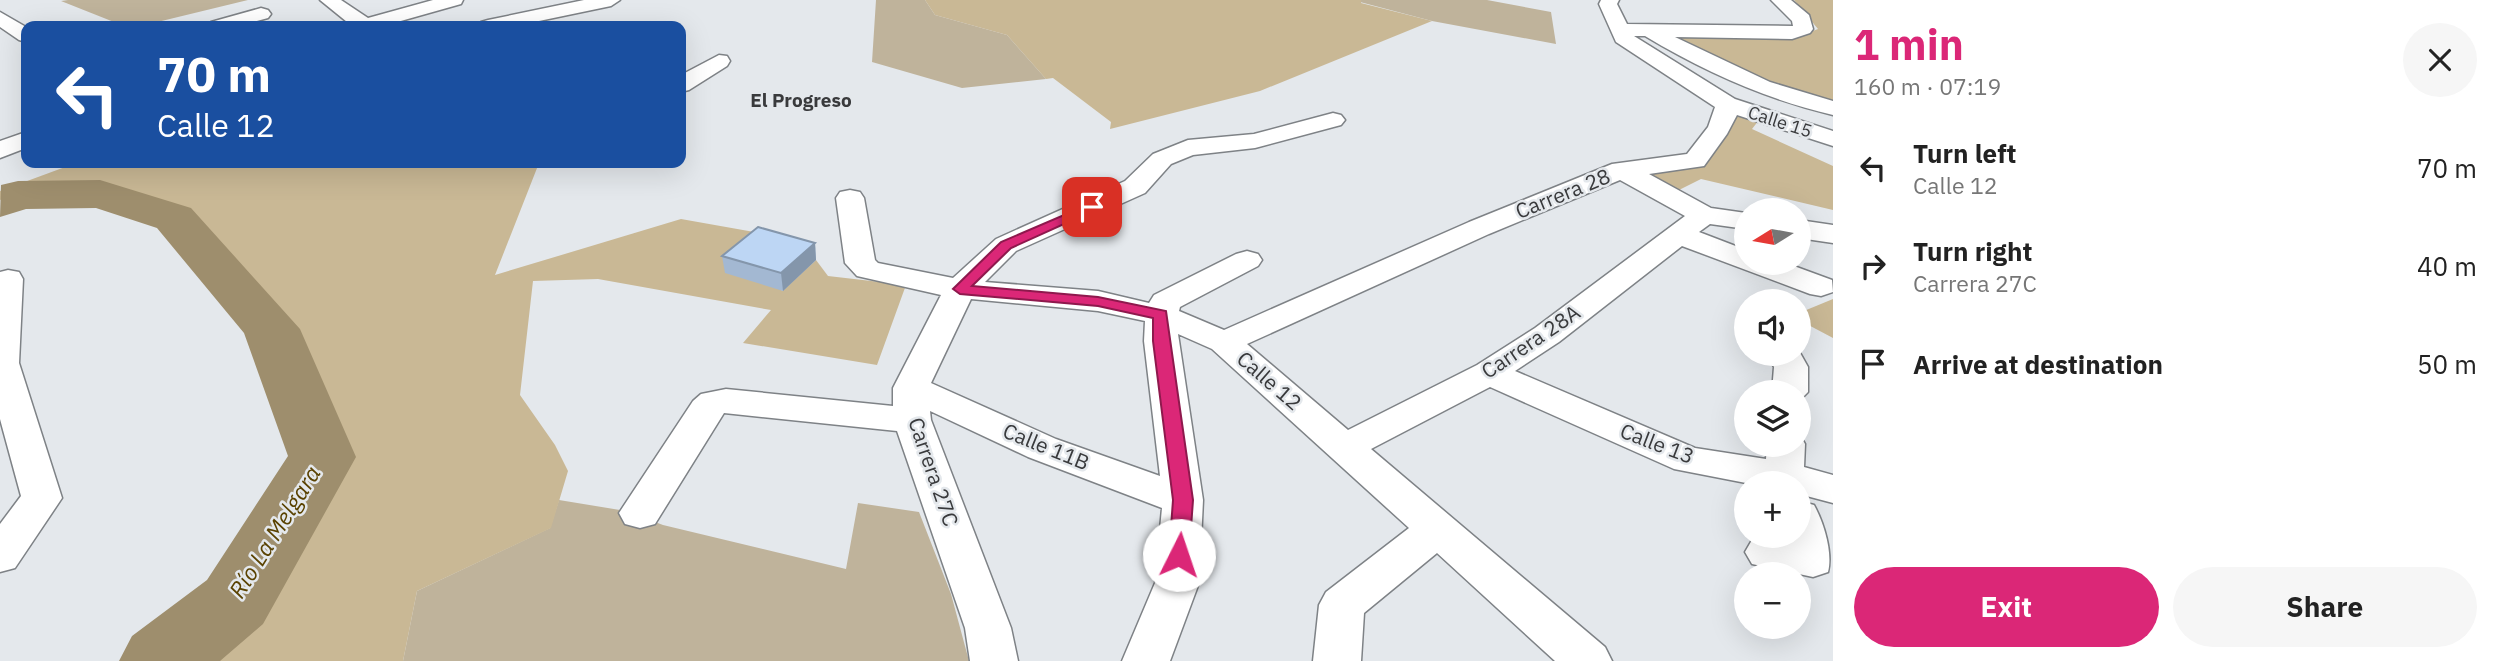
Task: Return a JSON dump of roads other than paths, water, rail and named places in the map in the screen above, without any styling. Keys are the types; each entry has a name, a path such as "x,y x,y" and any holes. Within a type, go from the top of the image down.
{"street":[{"path":"329,0 356,21"},
{"path":"380,21 454,0"},
{"path":"512,21 611,0"},
{"path":"1610,0 1608,4 1623,38 1727,104"},
{"path":"1620,30 1792,33 1803,29 1802,19 1780,0"},
{"path":"238,21 261,15"},
{"path":"0,18 21,33"},
{"path":"1650,31 1682,50 1758,84 1833,108"},
{"path":"686,82 719,61"},
{"name":"Calle 15","path":"1727,104 1833,139"},
{"name":"Carrera 28","path":"1224,342 1479,228 1621,170 1695,161 1727,114 1727,104"},
{"name":"Carrera 27C","path":"994,661 988,628 911,404 960,289 1006,245 1135,187 1162,159 1188,148 1255,141 1333,120"},
{"path":"0,127 21,128"},
{"path":"0,150 21,141"},
{"path":"1621,170 1691,225 1734,252"},
{"name":"Calle 12","path":"850,198 860,263 868,270 960,289 1098,302 1161,315 1224,342 1588,661"},
{"path":"1691,225 1734,222"},
{"name":"Carrera 28A","path":"1345,447 1489,373 1547,335 1691,225"},
{"path":"1811,231 1833,234"},
{"path":"1146,661 1177,583 1183,500 1161,341 1161,315 1165,302 1247,260"},
{"path":"1783,275 1817,290"},
{"path":"0,556 42,498 2,363 8,284"},
{"name":"Calle 13","path":"1489,373 1688,460 1786,468 1833,489"},
{"name":"Calle 11B","path":"640,513 706,409 714,402 726,401 911,404 1042,448 1183,500"},
{"path":"1337,661 1342,605 1439,528"},
{"path":"1767,552 1813,560 1809,548"}],"waterway":[{"name":"Río La Melgara","path":"0,203 18,195 100,194 174,218 271,329 322,457 235,602 161,661"}],"district":[{"name":"El Progreso","path":"801,100"}]}
